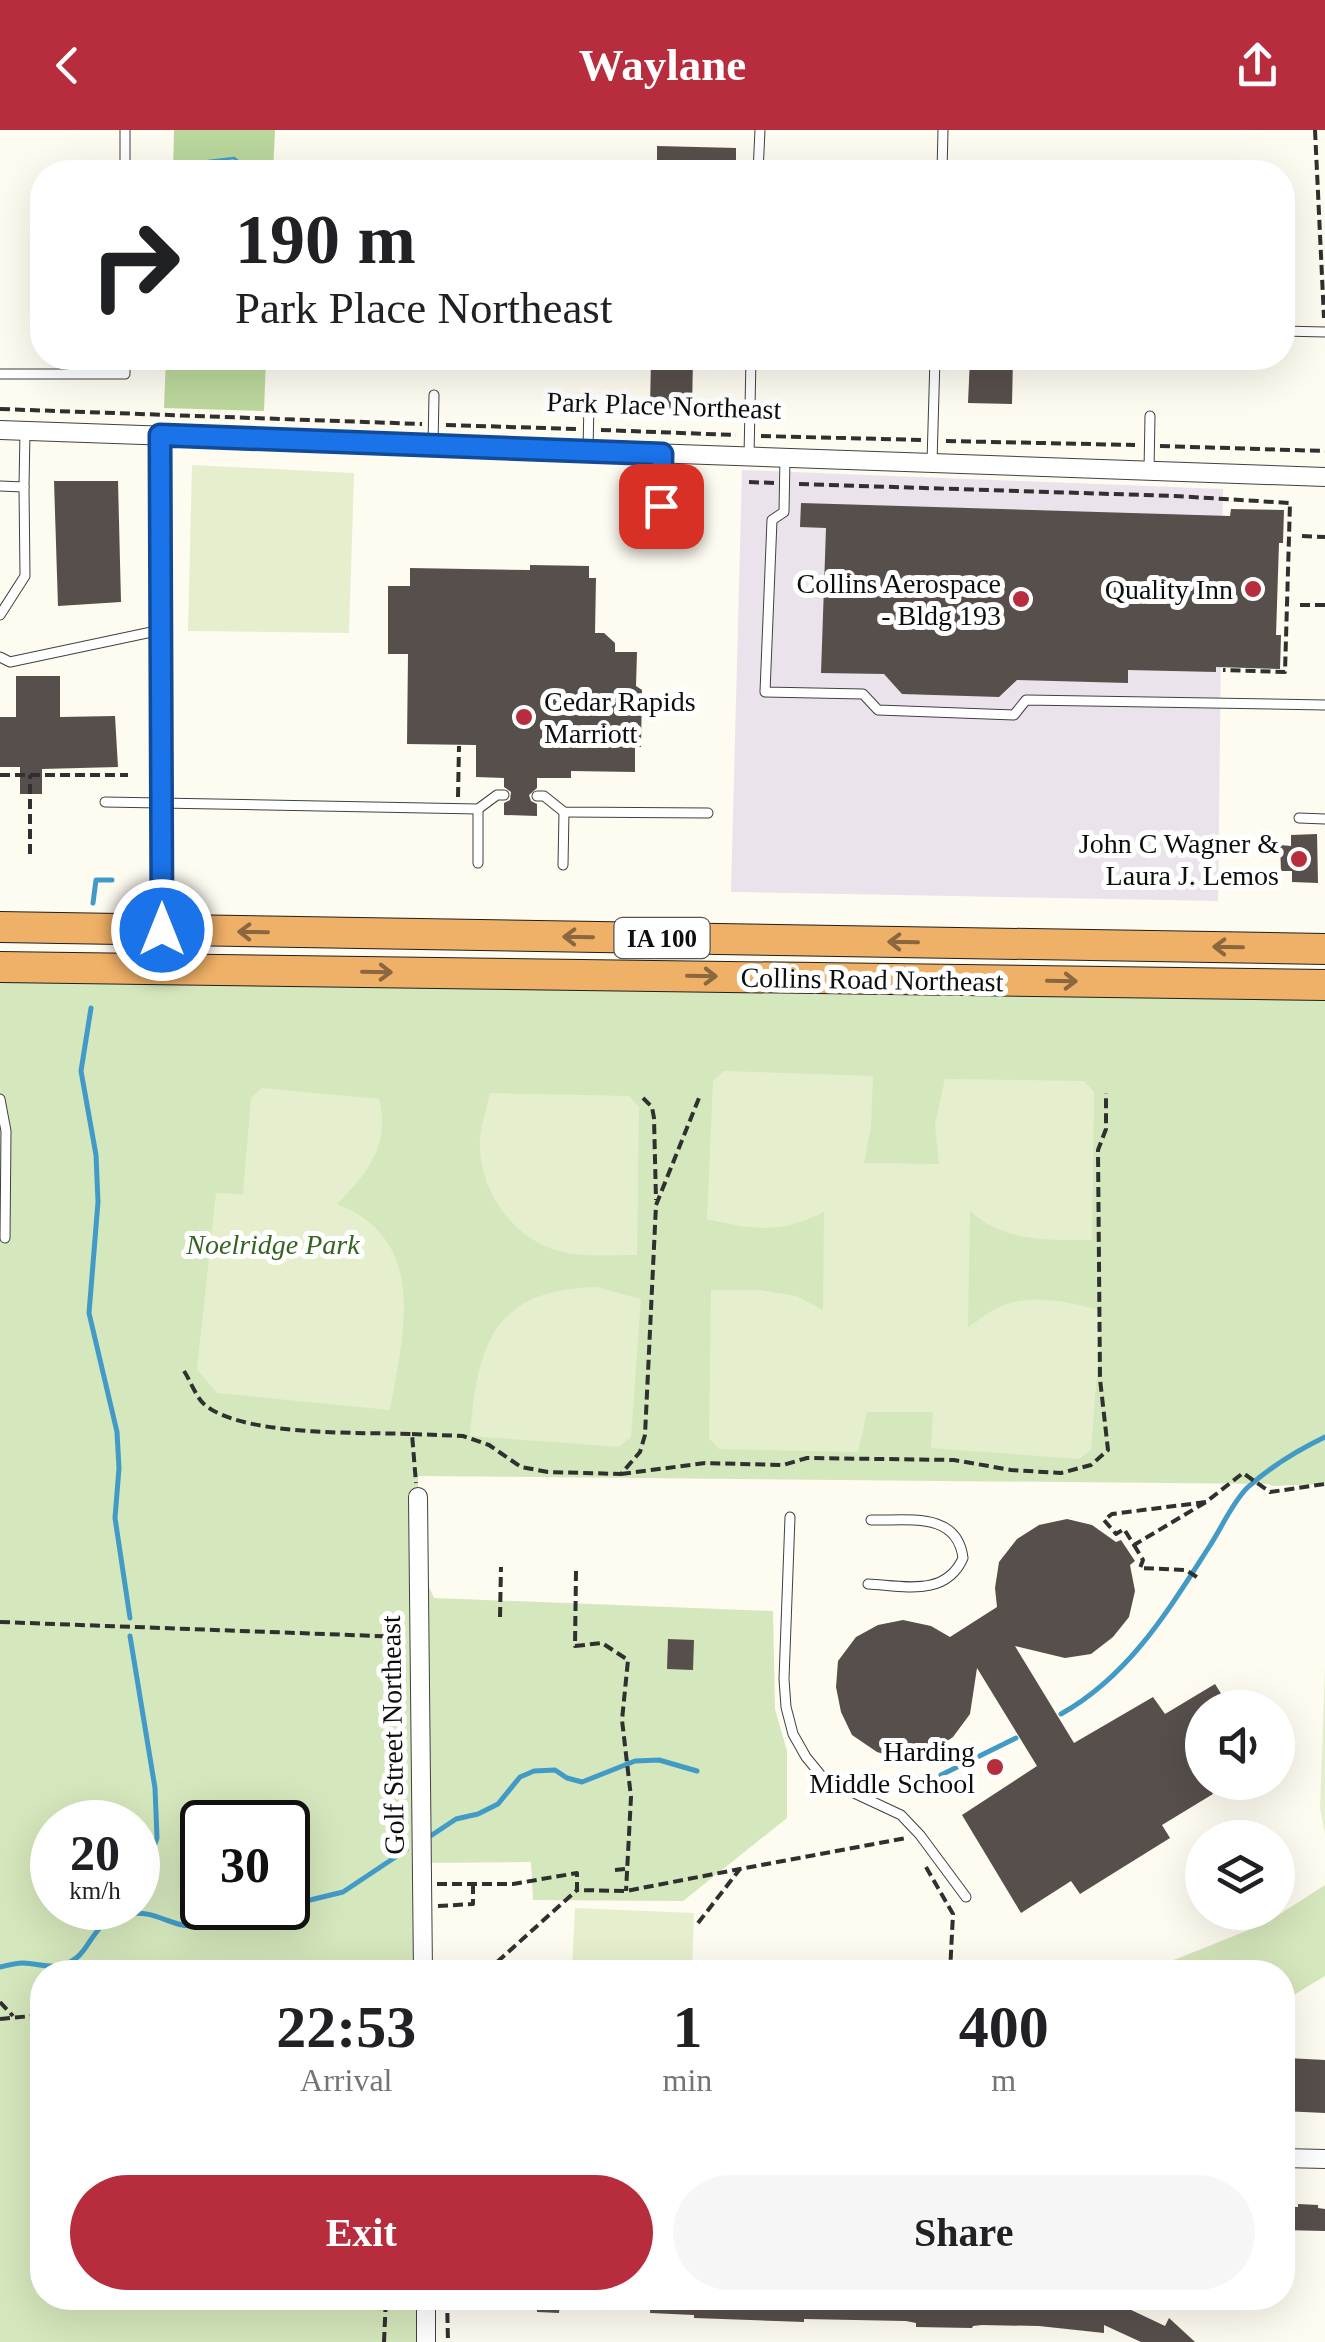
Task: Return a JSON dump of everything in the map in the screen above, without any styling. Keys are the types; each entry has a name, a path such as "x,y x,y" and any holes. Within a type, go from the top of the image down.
{"highway":[{"name":"Collins Road Northeast","path":"0,927 1325,949"},
{"name":"Collins Road Northeast","path":"0,951 145,951 162,930"},
{"name":"Collins Road Northeast","path":"0,967 1325,985"}],"street":[{"name":"Park Place Northeast","path":"0,430 1325,477"},
{"path":"160,435 162,930"},
{"name":"Golf Street Northeast","path":"418,1497 423,1960"},
{"path":"1295,2159 1325,2160"},
{"path":"426,2310 426,2342"}],"lane":[{"path":"125,130 125,160"},
{"path":"759,160 760,130"},
{"path":"942,160 943,130"},
{"path":"1295,331 1325,330"},
{"path":"0,374 126,374 126,370"},
{"path":"749,456 751,370"},
{"path":"932,462 935,370"},
{"path":"433,445 434,395"},
{"path":"588,451 589,400"},
{"path":"1149,470 1150,416"},
{"path":"0,616 25,576 26,431"},
{"path":"661,506 662,454"},
{"path":"785,457 784,512 772,520 765,692 863,694 878,710 1014,715 1026,700 1325,705"},
{"path":"0,486 24,487"},
{"path":"0,657 10,662 161,630"},
{"path":"104,802 478,809 497,794 504,795"},
{"path":"537,796 544,796 564,812 708,813"},
{"path":"478,809 478,863"},
{"path":"562,865 564,812"},
{"path":"1299,818 1325,819"},
{"path":"0,1099 6,1132 5,1238"},
{"path":"790,1517 784,1678 793,1734 824,1780 901,1815 966,1898"},
{"path":"868,1584 936,1585 958,1570 962,1558 961,1542 940,1524 871,1520"}],"path":[{"path":"1314,130 1325,330"},
{"name":"Park Place Northeast","path":"0,409 750,436 1325,451"},
{"path":"749,482 1176,496 1290,504 1285,672 1223,670"},
{"path":"1302,536 1325,537"},
{"path":"1300,604 1325,605"},
{"path":"458,746 458,808"},
{"path":"0,775 128,775"},
{"path":"30,775 30,854"},
{"path":"184,1370 203,1404 237,1421 287,1429 463,1436 489,1445 521,1467 548,1472 621,1474 705,1462 783,1465 806,1458 954,1460 1061,1474 1091,1465 1108,1450 1100,1379 1098,1150 1106,1130 1106,1094"},
{"path":"621,1474 640,1452 645,1435 656,1205 654,1118 652,1107 644,1098"},
{"path":"656,1205 698,1098"},
{"path":"412,1434 418,1497"},
{"path":"1134,1545 1206,1502 1243,1473 1270,1492 1325,1484"},
{"path":"1200,1579 1186,1570 1140,1568 1142,1560 1124,1529 1116,1534 1104,1520 1112,1514 1206,1502"},
{"path":"500,1617 501,1567"},
{"path":"576,1571 575,1646 602,1643 628,1660 622,1702 631,1797 626,1891"},
{"path":"0,1622 418,1637"},
{"path":"499,1960 577,1890 626,1891 920,1835"},
{"path":"908,1838 954,1914 951,1960"},
{"path":"698,1924 740,1869"},
{"path":"615,1870 626,1870"},
{"path":"422,1884 531,1882 577,1872 577,1890"},
{"path":"422,1906 473,1904 473,1884"},
{"path":"0,2002 13,2016"},
{"path":"0,2019 30,2015"},
{"path":"384,2342 385,2310"},
{"path":"447,2310 448,2342"}],"shaded area":[{"path":"742,470 1223,489 1218,901 731,892"}],"green space":[{"path":"174,130 275,130 274,160 173,160"},
{"path":"166,370 266,370 264,411 164,408"},
{"path":"192,465 354,473 349,633 188,631"},
{"name":"Noelridge Park","path":"0,967 1325,985 1325,1484 418,1476 418,1563 434,1598 773,1611 775,1709 787,1751 787,1818 683,1901 533,1900 531,1862 422,1863 423,1960 30,1960 30,2310 426,2310 426,2342 0,2342"},
{"path":"724,1071 873,1076 871,1126 864,1163 939,1164 935,1124 945,1079 1084,1081 1094,1092 1092,1240 1012,1234 970,1211 968,1327 1001,1307 1029,1300 1058,1301 1102,1311 1091,1450 1079,1459 931,1448 933,1412 867,1412 858,1452 719,1449 709,1438 711,1290 761,1290 796,1296 823,1310 824,1212 794,1224 767,1228 707,1219 713,1081"},
{"path":"262,1088 379,1099 382,1130 374,1157 337,1204 367,1220 386,1241 398,1265 403,1321 390,1410 217,1393 197,1369 216,1193 243,1194 251,1098"},
{"path":"490,1093 629,1096 639,1107 637,1255 562,1252 536,1242 509,1220 490,1190 481,1157 481,1133"},
{"path":"597,1287 641,1299 631,1437 619,1447 470,1436 478,1375 497,1328 513,1311 534,1298 562,1290"},
{"path":"1325,1668 1325,1834 1320,1808"},
{"path":"1325,1885 1325,1976 1295,1994 1295,1960 1174,1960 1249,1930 1295,1930 1295,1904"},
{"path":"575,1908 694,1913 692,1960 573,1960"}],"building":[{"path":"657,146 736,148 736,160 657,160"},
{"path":"651,370 693,370 692,409 650,408"},
{"path":"969,370 1013,370 1012,404 968,403"},
{"path":"54,481 118,481 121,602 58,606"},
{"name":"Collins Aerospace - Bldg 193","path":"801,503 1230,516 1231,509 1284,510 1276,635 1281,635 1280,669 1128,670 1128,683 1017,680 999,697 902,694 884,674 821,673 826,528 800,527"},
{"name":"Cedar Rapids Marriott","path":"530,565 589,566 589,578 596,578 595,633 604,633 615,643 615,652 637,652 636,686 642,690 641,747 635,747 635,772 571,771 571,778 537,778 537,788 529,795 537,804 537,816 504,815 504,803 510,800 511,792 504,787 504,778 476,777 476,745 407,744 408,654 388,654 388,586 410,586 410,568 530,570"},
{"path":"16,676 60,676 60,717 115,716 118,767 42,769 42,794 20,794 20,767 0,767 0,717 16,717"},
{"name":"John C Wagner & Laura J. Lemos","path":"1317,834 1318,883 1292,882 1292,871 1281,871 1280,845 1291,846 1291,835"},
{"path":"1067,1519 1092,1525 1116,1542 1121,1540 1135,1561 1130,1565 1135,1591 1129,1617 1113,1637 1091,1654 1065,1658 1015,1646 1074,1743 1153,1697 1165,1714 1185,1702 1185,1800 1203,1800 1162,1825 1170,1838 1080,1894 1071,1881 1021,1913 962,1815 1037,1766 977,1668 970,1714 953,1737 927,1755 929,1760 902,1765 900,1759 877,1752 852,1735 841,1712 836,1687 838,1661 856,1637 878,1625 903,1620 931,1626 950,1637 997,1607 999,1562 1017,1539 1039,1525"},
{"path":"668,1639 694,1640 693,1670 667,1669"},
{"path":"1295,2058 1325,2060 1325,2113 1295,2112"},
{"path":"1318,2205 1325,2209 1325,2231 1295,2230 1298,2207"},
{"path":"1131,2310 1165,2326 1169,2318 1195,2342 1141,2342 1104,2325 1104,2333 1039,2326 916,2327 916,2323 906,2321 804,2322 650,2313"}],"waterway":[{"path":"93,903 96,880 112,880"},
{"path":"91,1008 81,1071 96,1155 98,1202 89,1313 117,1432 115,1518 130,1618"},
{"path":"1061,1714 1107,1681 1145,1640 1247,1488 1284,1460 1325,1437"},
{"path":"130,1636 155,1800"},
{"path":"941,1775 1016,1738"},
{"path":"432,1835 456,1819 498,1804 520,1777 534,1771 555,1770 582,1782 635,1761 659,1760 697,1771"},
{"path":"310,1900 343,1892 406,1850"},
{"path":"73,1960 97,1931 114,1918 142,1913 180,1924"},
{"path":"0,1967 30,1964"}],"place":[{"name":"Quality Inn","path":"1253,589"},
{"name":"Collins Aerospace - Bldg 193","path":"1021,599"},
{"name":"Cedar Rapids Marriott","path":"524,717"},
{"name":"John C Wagner & Laura J. Lemos","path":"1299,859"},
{"name":"Harding Middle School","path":"995,1767"}],"route":[{"path":"162,930 160,435 662,454 661,506"}]}
